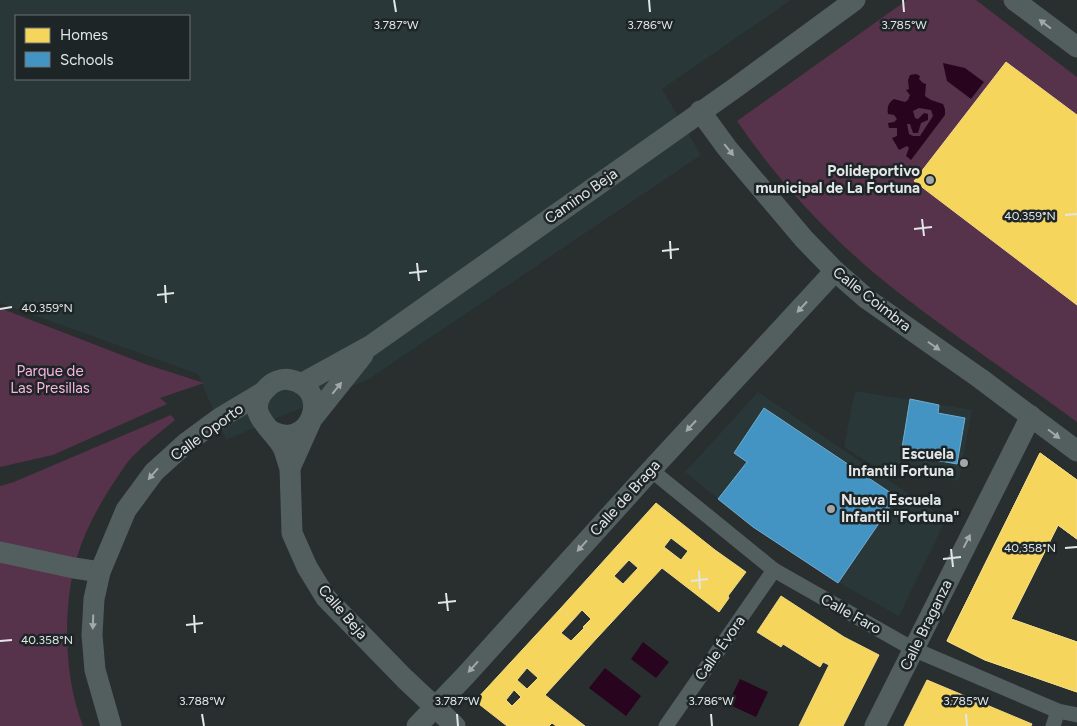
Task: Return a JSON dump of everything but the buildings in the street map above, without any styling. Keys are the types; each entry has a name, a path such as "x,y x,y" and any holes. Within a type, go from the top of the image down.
{"street":[{"name":"Camino Beja","path":"301,384 370,346 735,88 855,0"},
{"path":"1014,0 1077,48"},
{"name":"Calle Coimbra","path":"700,111 727,148 804,239 835,271 867,299 1077,451"},
{"name":"Calle de Braga","path":"417,726 466,675 651,470 835,271"},
{"path":"270,430 283,435 293,434 302,430 370,346"},
{"path":"287,380 301,384 308,391 313,400 314,409 312,419 290,468 283,447 262,423 258,403 262,393 268,386 277,381 287,380"},
{"name":"Calle Oporto","path":"111,726 95,670 92,635 94,599 100,572 126,510 154,472 220,418 262,393"},
{"name":"Calle Braganza","path":"875,726 1031,416"},
{"name":"Calle Beja","path":"290,468 292,533 307,567 326,598 455,726"},
{"name":"Calle Faro","path":"651,470 774,570 914,649 1058,710 1077,715"},
{"path":"0,552 100,572"},
{"name":"Calle Évora","path":"666,726 774,570"},
{"path":"1052,726 1058,710"}],"shaded area":[{"path":"0,0 791,0 662,89 701,155 369,379 226,440 198,374 0,303"},
{"path":"943,63 965,68 984,82 971,99 947,81"},
{"path":"916,74 920,76 919,79 926,84 925,96 943,104 945,109 945,115 911,160 906,156 909,148 907,146 899,150 892,138 897,136 897,128 889,128 888,123 894,122 897,119 894,115 888,114 889,104 894,99 905,102 908,100 910,95 906,90 909,89 908,80 910,75","holes":["919,108 931,110 933,116 920,136 909,134 907,124 910,124 913,133 918,133 921,123 928,120 928,114 924,113 918,119 915,118 913,111"]},
{"path":"855,391 972,410 959,481 874,466 844,447"},
{"name":"Nueva Escuela Infantil \"Fortuna\"","path":"758,392 946,519 899,616 832,579 793,554 753,527 685,472"},
{"path":"643,642 669,662 656,678 631,659"},
{"path":"605,668 641,696 626,716 589,688"},
{"path":"740,679 768,692 756,717 728,704"}],"green space":[{"name":"Polideportivo municipal de La Fortuna","path":"907,0 976,0 1077,77 1077,422 917,307 851,253 790,190 737,121"},
{"name":"Parque de Las Presillas","path":"0,308 145,364 204,383 160,398 167,404 53,455 0,467"},
{"path":"171,415 175,420 137,452 127,463 105,496 92,520 77,557 69,598 67,642 72,686 83,726 0,726 0,486 14,482"}],"place":[{"name":"Polideportivo municipal de La Fortuna","path":"930,180"},
{"name":"Escuela Infantil Fortuna","path":"964,463"},
{"name":"Nueva Escuela Infantil \"Fortuna\"","path":"831,509"}]}
